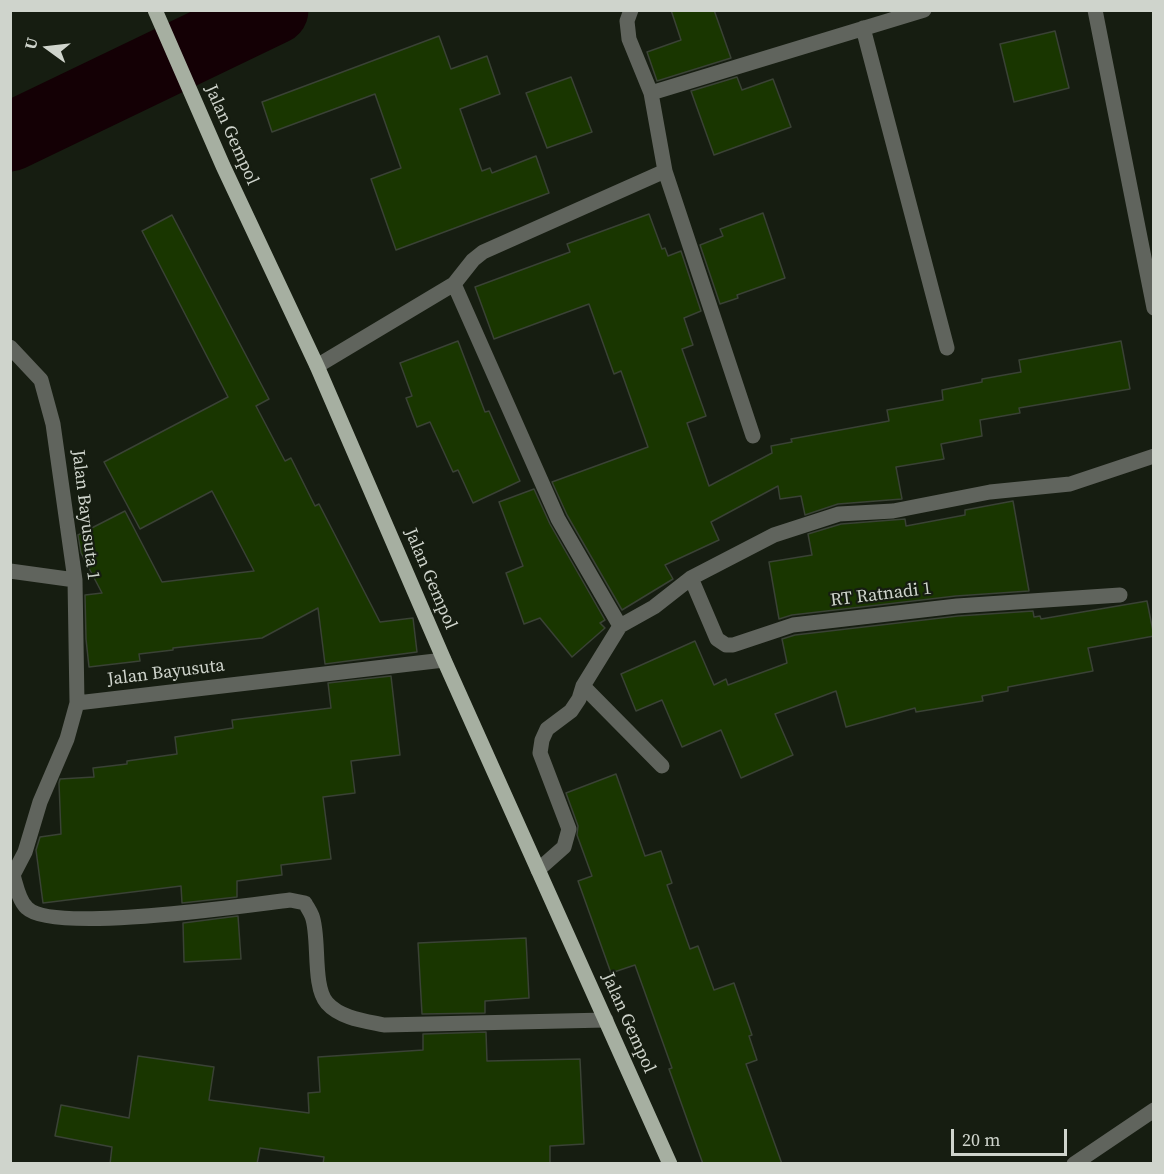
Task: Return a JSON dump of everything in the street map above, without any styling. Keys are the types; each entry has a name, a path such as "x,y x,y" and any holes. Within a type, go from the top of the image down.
{"main road":[{"name":"Jalan Gempol","path":"155,10 223,166 317,366 444,660 670,1164"}],"street":[{"path":"631,10 627,21 629,39 651,93 665,171 753,436"},
{"path":"651,93 924,10"},
{"path":"1095,10 1154,308"},
{"path":"863,28 947,348"},
{"path":"317,366 454,284 473,260 483,252 665,171"},
{"path":"454,284 558,519 620,626"},
{"name":"Jalan Bayusuta 1","path":"10,347 41,380 53,424 75,580 77,703"},
{"path":"538,870 564,847 569,829 540,753 547,729 571,711 620,626 654,607 691,578 774,536 839,514 893,511 990,492 1070,484 1154,456"},
{"path":"10,571 75,580"},
{"name":"RT Ratnadi 1","path":"691,578 717,639 726,645 805,624 957,606 1120,595"},
{"name":"Jalan Bayusuta","path":"77,703 444,660"},
{"path":"584,686 662,766"},
{"path":"77,703 67,739 40,802 25,852 12,875 27,908 38,914 73,919 132,918 290,900 305,903 312,917 318,977 326,1002 340,1013 384,1025 606,1020"},
{"path":"1074,1164 1154,1110"}],"building":[{"path":"671,10 714,10 731,58 657,81 647,52 681,40"},
{"path":"1055,31 1069,88 1014,102 1000,44"},
{"path":"439,36 451,69 487,56 500,94 460,109 482,171 490,168 492,173 536,156 549,193 396,250 371,179 401,168 375,94 272,132 262,102"},
{"path":"571,77 592,132 547,148 526,93"},
{"path":"737,77 742,90 773,79 791,127 714,155 691,91"},
{"path":"763,213 785,278 737,295 738,298 720,304 700,245 723,236 720,229"},
{"path":"649,214 662,249 665,248 668,256 681,251 701,311 684,318 693,345 682,349 706,416 687,423 709,486 772,453 771,446 792,442 791,439 889,421 887,410 943,400 942,390 982,382 982,379 1021,372 1019,360 1121,341 1130,389 1019,408 1020,413 980,420 982,436 941,444 944,459 896,467 902,499 838,504 805,515 801,496 780,499 778,486 711,522 719,540 665,565 673,579 622,610 567,515 552,482 648,447 621,371 614,374 589,304 494,339 475,287 570,252 567,244"},
{"path":"172,215 269,399 256,406 285,461 291,458 315,506 319,504 380,622 413,618 417,652 325,664 318,608 262,638 173,648 173,650 139,654 140,661 89,667 85,595 102,593 81,553 78,535 125,511 162,582 254,571 212,491 140,529 104,462 228,397 142,231"},
{"path":"458,341 485,412 489,411 520,481 473,503 458,470 453,472 430,422 417,427 406,398 412,396 400,363"},
{"path":"534,489 550,524 605,620 600,623 605,628 572,657 540,618 524,624 506,573 523,566 499,502"},
{"path":"1013,501 1029,591 956,596 792,615 779,619 769,562 812,555 808,534 841,524 905,519 906,526 965,515 965,510"},
{"path":"1147,601 1154,636 1088,648 1093,671 1008,687 1008,691 982,696 983,701 916,712 915,708 846,727 836,691 775,714 793,755 741,778 721,730 682,747 662,700 636,711 621,674 695,641 714,685 726,679 728,685 787,663 782,639 795,635 958,616 1033,611 1034,617 1040,616 1041,619"},
{"path":"391,676 400,755 351,761 355,793 323,797 331,859 281,865 282,875 237,881 237,897 182,903 181,886 43,903 36,850 40,837 61,834 60,779 94,777 93,768 177,754 175,737 233,728 232,720 331,708 328,683"},
{"path":"616,774 645,856 661,851 672,883 667,885 690,949 698,946 714,990 734,983 752,1035 749,1036 757,1060 746,1064 782,1164 703,1164 635,965 611,973 578,881 592,876 577,835 578,826 566,793"},
{"path":"238,916 241,959 184,962 183,923"},
{"path":"526,938 529,998 485,1001 485,1013 422,1014 418,943"},
{"path":"486,1032 487,1061 580,1059 584,1144 550,1146 550,1164 323,1164 324,1157 260,1148 257,1164 110,1164 112,1147 55,1136 61,1105 129,1118 138,1056 214,1067 209,1100 309,1113 308,1093 320,1092 318,1057 423,1050 423,1034"}],"waterway":[{"path":"10,137 274,10"}]}
